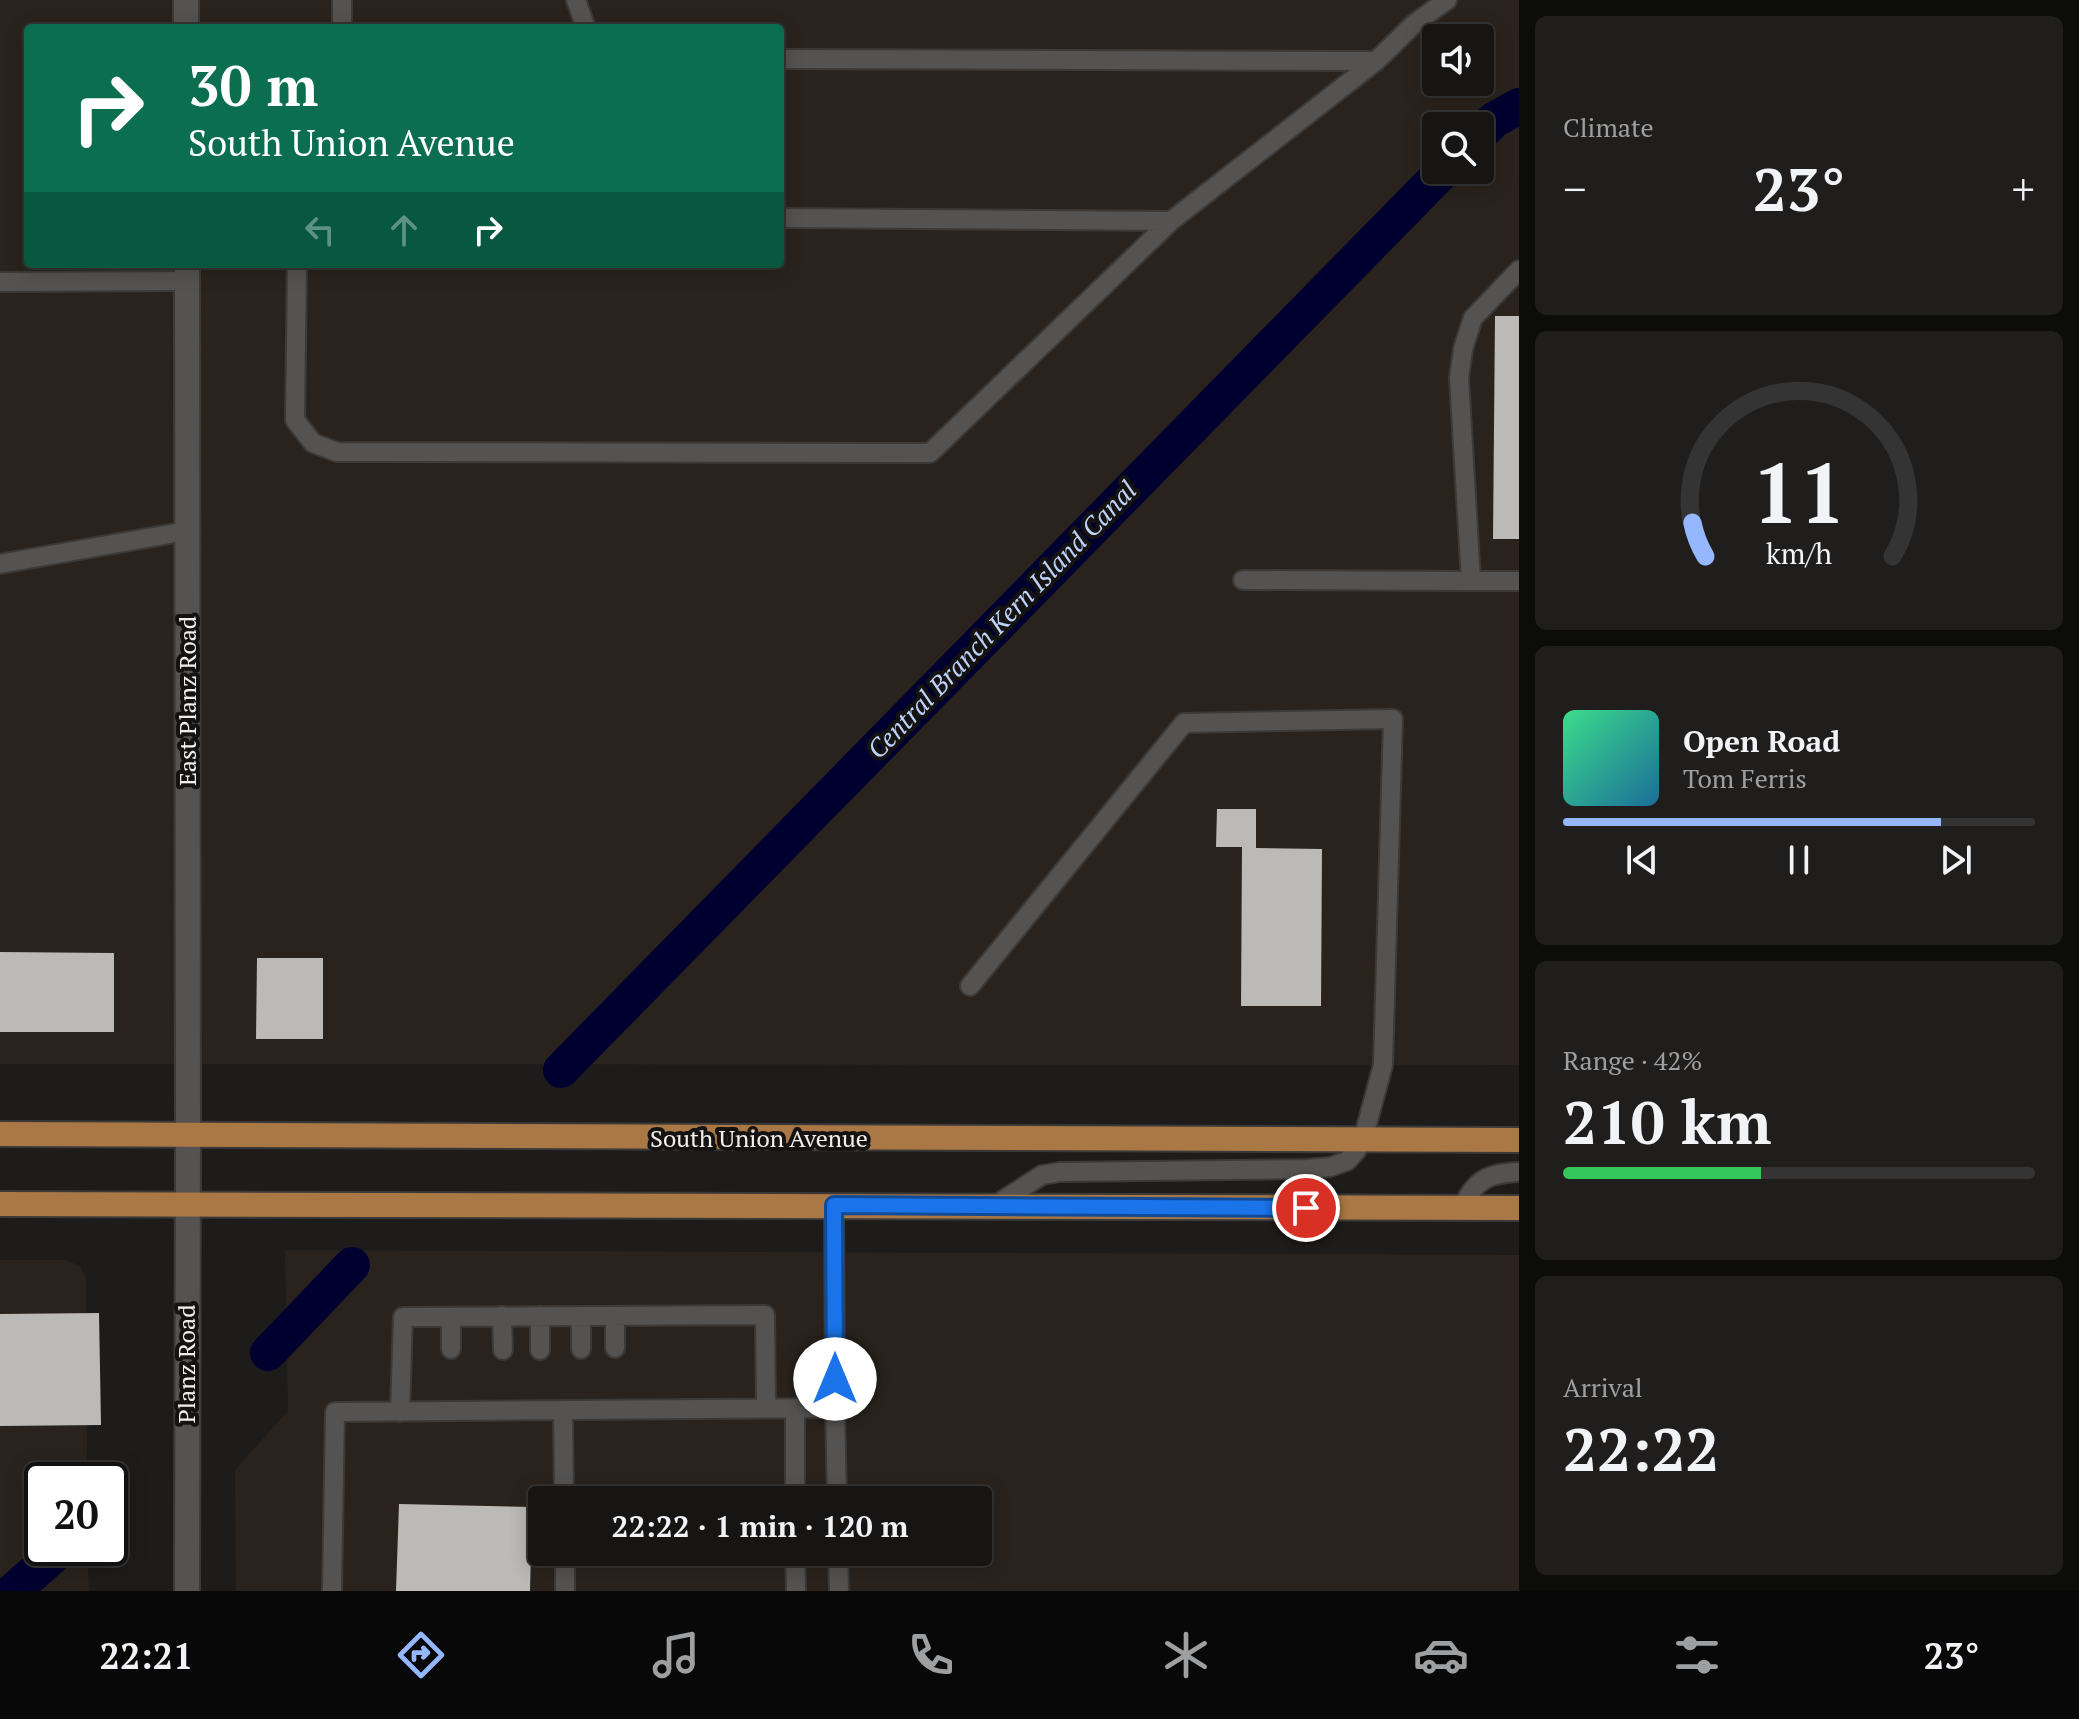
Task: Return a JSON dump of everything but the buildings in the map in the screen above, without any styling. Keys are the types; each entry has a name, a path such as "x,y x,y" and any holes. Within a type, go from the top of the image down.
{"main road":[{"name":"South Union Avenue","path":"0,1134 1519,1140"},
{"path":"0,1204 1519,1208"}],"street":[{"path":"186,0 186,24"},
{"name":"East Planz Road","path":"187,273 188,1137"},
{"name":"Planz Road","path":"187,1591 188,1137"}],"lane":[{"path":"342,0 342,24"},
{"path":"576,0 585,24"},
{"path":"297,268 295,420 313,443 337,452 930,453 1171,221 1376,61 1414,24 1447,0"},
{"path":"784,59 1376,61"},
{"path":"784,218 1171,221"},
{"path":"1471,581 1459,378 1463,349 1473,318 1519,270"},
{"path":"0,282 187,273"},
{"path":"0,564 187,531"},
{"path":"1243,580 1519,581"},
{"path":"970,986 1184,723 1393,719 1383,1065 1363,1139 1347,1161 1330,1167 1060,1172 1042,1175 994,1206"},
{"path":"1462,1209 1470,1190 1482,1178 1497,1173 1519,1172"},
{"path":"834,1205 837,1486"},
{"path":"400,1412 403,1317 765,1315 766,1408"},
{"path":"502,1316 503,1350"},
{"path":"540,1316 540,1350"},
{"path":"581,1316 581,1349"},
{"path":"615,1316 615,1348"},
{"path":"451,1317 451,1349"},
{"path":"332,1591 335,1412 400,1412 451,1404 835,1408"},
{"path":"566,1486 575,1406"},
{"path":"795,1408 795,1486"},
{"path":"565,1566 565,1591"},
{"path":"795,1566 796,1591"},
{"path":"838,1566 839,1591"}],"shaded area":[{"path":"0,0 1519,0 1519,1065 0,1064"},
{"path":"285,1250 1519,1255 1519,1591 236,1591 235,1470 288,1411"},
{"path":"0,1260 66,1260 80,1266 86,1279 87,1462 24,1462 24,1566 88,1566 89,1591 0,1591"}],"waterway":[{"name":"Central Branch Kern Island Canal","path":"1494,120 1519,106"},
{"name":"Central Branch Kern Island Canal","path":"561,1070 1430,184"},
{"name":"Central Branch Kern Island Canal","path":"268,1353 352,1265"},
{"name":"Central Branch Kern Island Canal","path":"13,1591 41,1566"}],"route":[{"path":"835,1379 834,1205 1306,1208"}]}
